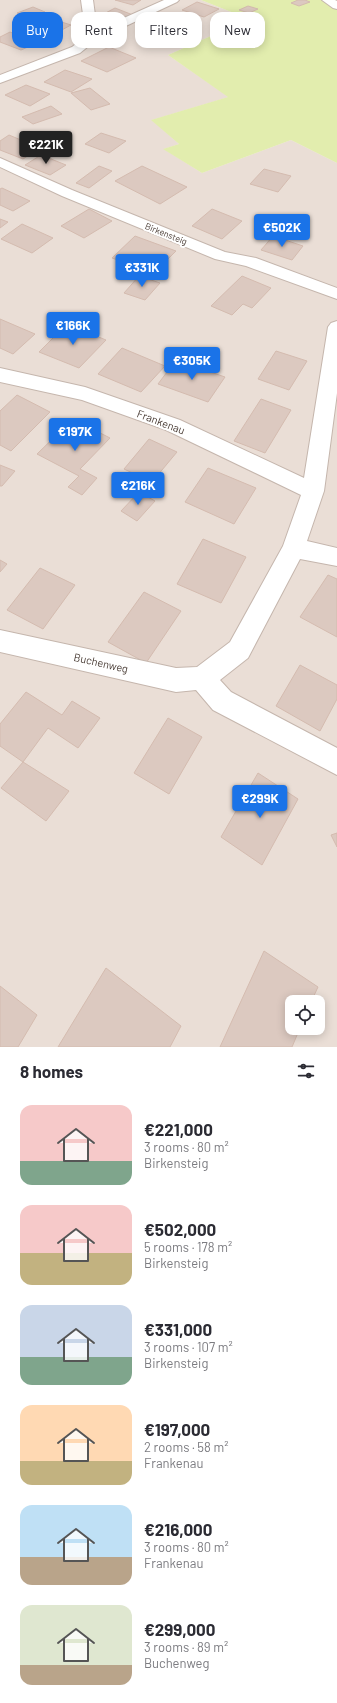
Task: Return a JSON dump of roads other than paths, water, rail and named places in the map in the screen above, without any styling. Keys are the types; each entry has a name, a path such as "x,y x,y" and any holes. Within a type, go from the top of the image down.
{"street":[{"path":"73,0 87,4"},
{"path":"127,21 173,0"},
{"path":"328,0 337,6"},
{"path":"0,79 78,48"},
{"name":"Birkensteig","path":"0,162 67,193 221,256 250,262 337,294"},
{"path":"337,327 313,491 294,548 239,650 202,678 222,701 337,762"},
{"name":"Frankenau","path":"0,374 85,394 173,425 313,491"},
{"path":"294,548 337,557"},
{"name":"Buchenweg","path":"0,641 176,680 202,678"}]}
